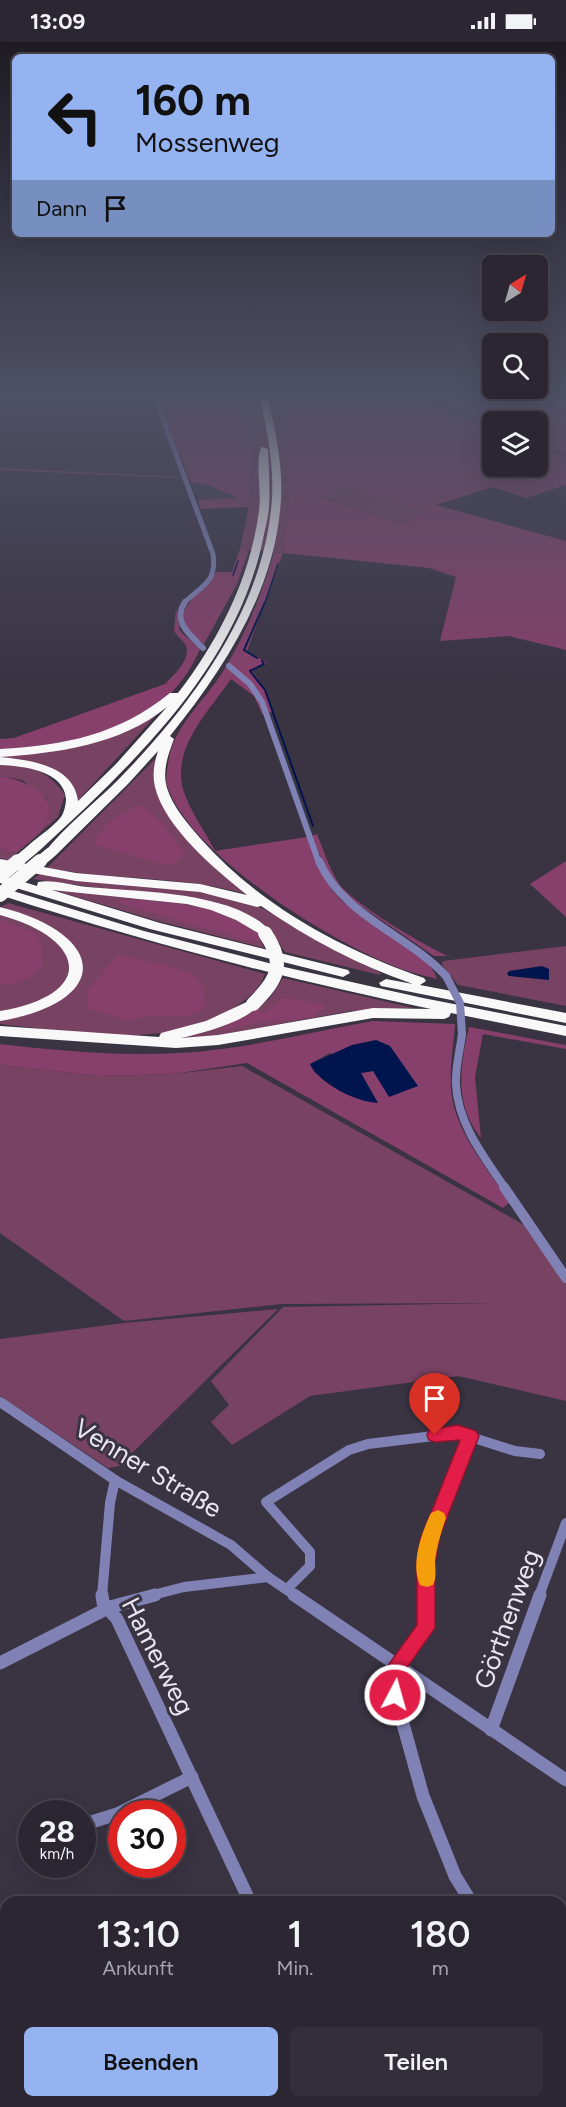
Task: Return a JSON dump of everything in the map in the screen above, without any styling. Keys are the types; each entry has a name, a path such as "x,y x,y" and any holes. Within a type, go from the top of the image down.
{"highway":[{"path":"0,877 68,818 139,749 182,696 240,596 261,531 265,491"},
{"path":"0,894 50,853 106,802 171,730 222,656 253,593 269,545 275,512 276,491"},
{"path":"0,753 66,746 111,735 132,725 162,706 205,653"},
{"path":"171,730 160,761 159,775 165,800 196,842 227,873 300,924 361,959 393,973 514,1009"},
{"path":"0,761 35,766 54,774 63,781 70,790 72,799 68,818"},
{"path":"0,863 70,877 165,884 219,891 257,903 300,924"},
{"path":"0,877 70,890 199,903 233,913 265,933 278,953 279,968 267,991 253,1004 233,1016 192,1030 121,1041"},
{"path":"0,877 101,910 252,951 386,983 566,1018"},
{"path":"0,894 171,942 480,1015 566,1031"},
{"path":"0,911 41,925 58,936 73,952 77,969 68,987 50,1002 29,1011 0,1016"},
{"path":"0,1031 176,1043 218,1040 373,1013 480,1015"}],"street":[{"path":"190,491 213,554 215,567 207,582 187,599 180,615 180,624 185,633 205,653"},
{"path":"230,666 250,684 262,702 311,840 331,884 351,904 412,944 433,961 446,976 458,996 463,1013 456,1084 459,1108 473,1141 566,1278"},
{"name":"Venner Straße","path":"0,1402 115,1480 231,1545 268,1577 566,1780"},
{"path":"287,1588 310,1566 310,1552 266,1502 349,1450 368,1444 458,1432 514,1450 540,1454"},
{"path":"467,1896 455,1876 423,1796 395,1695 397,1667 426,1628 426,1563 430,1538 470,1436"},
{"name":"Hamerweg","path":"115,1480 110,1503 101,1590 103,1603 117,1619 247,1896"},
{"name":"Görthenweg","path":"490,1730 566,1523"},
{"path":"0,1662 109,1608 184,1587 268,1577"},
{"path":"96,1821 117,1814 192,1778"}],"shaded area":[{"path":"194,491 222,491 239,499 198,500"},
{"path":"223,491 250,491 249,507 200,509 198,500 238,498"},
{"path":"250,491 289,491 283,553 240,549"},
{"path":"289,491 334,491 323,497 402,524 425,511 357,491 479,491 436,505 566,541 566,650 509,636 440,641 456,577 429,568 283,553"},
{"path":"332,491 357,491 426,511 402,524 379,518 322,496"},
{"path":"506,491 546,491 526,498"},
{"path":"240,549 249,550 237,584 204,644 190,634 182,618 184,611 216,572 232,572"},
{"path":"274,552 283,553 247,651 267,663 252,671 266,690 273,712 262,714 254,696 231,679 195,730 183,759 181,774 183,789 193,813 215,851 180,811 167,785 169,758 177,735 222,673 238,644 258,599"},
{"path":"176,608 180,631 200,649 184,677 165,699 142,715 116,728 60,742 0,750 0,739 14,738 165,684 184,662 187,651 185,644 174,631"},
{"path":"160,711 72,807 63,777 0,760 0,755"},
{"path":"157,757 159,793 252,896 227,889 176,881 98,875 47,868"},
{"path":"0,765 29,768 44,774 65,795 58,817 8,861 0,858 0,849 14,853 33,836 46,816 47,799 22,780 0,776"},
{"path":"0,776 22,782 41,793 50,810 40,832 14,853 0,849"},
{"path":"138,805 159,820 171,833 185,855 171,866 94,845 106,825 117,816"},
{"path":"317,834 333,873 348,893 391,924 448,956 434,956 349,898 328,872 311,836"},
{"path":"307,837 324,877 339,898 408,945 431,967 437,979 389,964 330,935 296,914 230,865 215,851"},
{"path":"566,861 566,917 530,884"},
{"path":"40,874 191,888 257,906 287,920 322,943 381,973 380,975 285,952 271,931 258,920 222,905 33,879"},
{"path":"40,886 198,905 238,918 164,903 119,899 118,903 261,939 264,948 158,921"},
{"path":"119,899 174,904 219,912 239,919 253,928 261,939 256,942 245,940 118,903"},
{"path":"8,903 265,974 254,991 238,1005 212,1020 183,1029 153,1034 122,1035 0,1024 0,1017 64,994 77,949 51,928 1,907"},
{"path":"0,914 33,926 56,939 66,949 69,964 66,978 53,994 32,1004 0,1011"},
{"path":"0,919 36,933 41,945 43,966 34,974 18,982 0,983"},
{"path":"566,946 566,1006 458,985 442,965 443,961"},
{"path":"117,955 170,966 190,973 199,980 203,987 205,1008 189,1017 149,1015 128,1021 87,1008 87,991"},
{"path":"542,966 549,969 549,980 507,974 509,971"},
{"path":"283,978 414,1008 351,1011 214,1036 166,1040 257,1008 269,999"},
{"path":"283,998 326,1004 315,1017 257,1023 219,1031 257,1008 263,1013"},
{"path":"373,1021 455,1024 451,1076 454,1107 471,1145 510,1202 503,1208 247,1063 173,1074 99,1076 0,1065 0,1044 89,1052 179,1053 252,1044","holes":["330,1053 417,1086 373,1071 361,1073 339,1089 314,1072 310,1064"]},
{"path":"469,1027 566,1045 566,1049 483,1034 475,1077 481,1138 472,1126 463,1099 463,1056"},
{"path":"376,1040 390,1046 418,1086 389,1097 373,1071 361,1073 378,1103 369,1102 330,1085 310,1064 352,1045"},
{"path":"0,1065 99,1076 173,1074 242,1066 526,1226 566,1283 566,1401 458,1376 310,1396 232,1445 211,1422 229,1405 211,1381 283,1307 494,1303 282,1304 124,1321 0,1233"},
{"path":"278,1309 119,1466 108,1468 0,1396 0,1339 124,1323"}],"waterway":[{"path":"233,575 238,561"},
{"path":"265,603 278,564"},
{"path":"257,658 244,650 265,602"},
{"path":"262,661 264,664 250,671 265,690 313,826"}],"slow traffic":[{"path":"427,1579 426,1563 430,1538 438,1518"}],"route":[{"path":"395,1695 397,1667 426,1628 428,1608 426,1563 430,1538 470,1436 458,1432 435,1435"}]}
